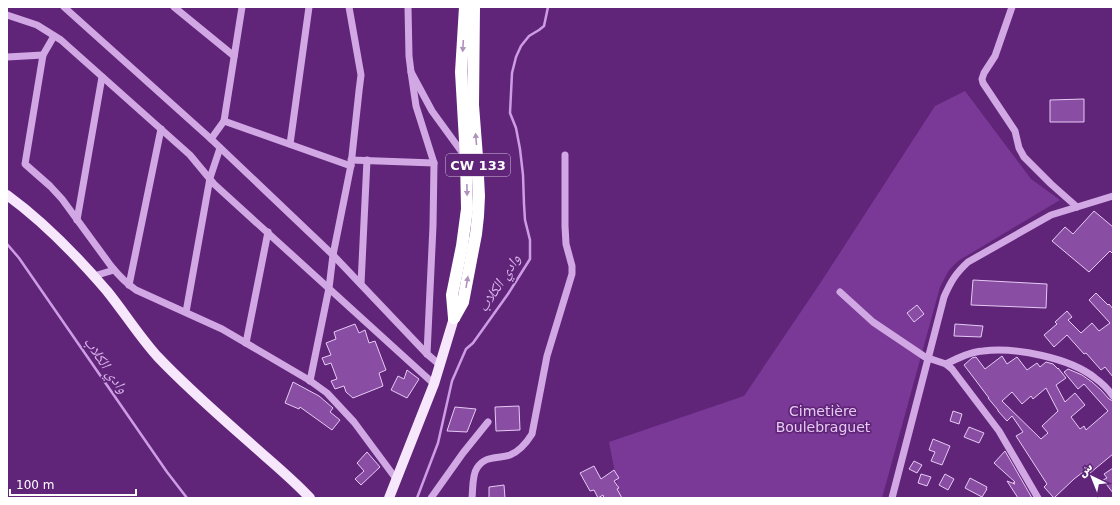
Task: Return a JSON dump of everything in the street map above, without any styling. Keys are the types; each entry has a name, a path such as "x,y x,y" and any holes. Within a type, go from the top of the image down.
{"highway":[{"name":"CW 133","path":"454,318 463,302 476,234 479,196 472,158 461,72 465,7"},
{"name":"CW 133","path":"472,158 474,7"}],"main road":[{"path":"7,195 52,233 94,276 142,337 170,369 310,498"},
{"name":"CW 133","path":"389,498 434,384 454,318"}],"street":[{"path":"64,7 211,139 333,255 427,354 440,365"},
{"path":"174,7 234,56"},
{"path":"211,139 224,121 242,7"},
{"path":"290,144 309,7"},
{"path":"310,381 329,288 333,255 351,163 361,75 350,7"},
{"path":"408,7 408,56 416,106 434,163 433,226 427,354"},
{"path":"1012,7 995,56 984,73 982,79 983,83 1014,131 1019,148 1024,157 1077,207"},
{"path":"7,15 37,25 61,40 190,155 210,178 434,384"},
{"path":"54,36 42,55 25,164 62,199 114,270 129,285 136,290 222,328 310,381 326,393 354,422 397,480"},
{"path":"7,57 42,55"},
{"path":"411,72 432,110 472,158"},
{"path":"77,220 102,77"},
{"path":"224,121 351,163 367,160 434,163"},
{"path":"129,285 161,130"},
{"path":"186,312 210,178 220,148"},
{"path":"472,498 474,473 481,463 490,458 510,455 528,441 532,434 547,356 572,274 572,266 566,244 565,155"},
{"path":"361,284 367,160"},
{"path":"892,498 944,297 950,283 958,272 968,262 1051,215 1113,196"},
{"path":"246,343 268,232"},
{"path":"94,276 114,270"},
{"path":"840,292 873,322 911,348 929,358 946,364 952,369 999,431 1038,498"},
{"path":"946,364 956,358 983,350 1023,352 1053,358 1081,369 1095,378 1113,396"},
{"path":"431,498 463,452 488,422"}],"green space":[{"name":"Cimetière Boulebraguet","path":"965,91 1031,179 1060,200 958,261 949,270 940,287 882,498 620,498 609,442 744,396 821,282 935,106"}],"building":[{"path":"1084,99 1084,122 1050,122 1050,100"},
{"path":"1094,211 1113,227 1113,254 1110,251 1089,272 1052,241 1065,227 1073,234"},
{"path":"973,280 1047,284 1046,308 971,305"},
{"path":"1096,293 1113,309 1113,377 1105,367 1101,370 1067,335 1054,347 1044,335 1057,324 1055,322 1067,311 1072,317 1068,320 1081,333 1092,323 1099,331 1110,323 1089,300"},
{"path":"917,305 924,314 914,322 907,313"},
{"path":"355,324 359,333 365,330 369,343 375,341 386,370 379,373 383,386 353,398 346,392 344,386 335,389 331,381 337,379 331,363 325,365 322,358 331,355 326,343 336,339 334,332"},
{"path":"955,324 983,326 981,337 954,336"},
{"path":"1002,356 1007,364 1017,357 1027,370 1037,363 1040,367 1046,362 1053,364 1066,378 1056,385 1065,402 1075,393 1085,405 1071,417 1080,429 1084,426 1086,430 1108,411 1084,384 1078,389 1064,372 1068,369 1082,375 1113,401 1113,454 1090,473 1087,469 1054,498 1044,487 1047,484 1016,436 1023,432 1012,416 1007,421 998,411 964,365 972,358 976,357 985,369","holes":["1046,388 1058,411 1042,426 1048,433 1041,439 1002,401 1012,392 1022,404 1031,396 1033,399"]},
{"path":"407,370 419,379 407,398 391,390 398,376 404,379"},
{"path":"293,382 319,396 333,408 330,412 340,420 332,430 300,407 299,409 285,403"},
{"path":"519,406 520,430 496,431 495,407"},
{"path":"455,407 476,409 467,432 447,431"},
{"path":"953,411 962,414 959,424 950,421"},
{"path":"969,427 984,433 979,443 964,437"},
{"path":"933,439 950,446 942,465 931,461 935,452 929,450"},
{"path":"1005,451 1032,498 1018,498 1007,481 1015,484 1013,483 1015,482 994,463"},
{"path":"367,452 380,467 361,485 355,479 364,471 357,463"},
{"path":"914,461 922,465 917,473 909,469"},
{"path":"594,466 601,479 614,470 619,478 614,481 619,488 617,489 622,498 604,498 603,495 598,498 594,490 590,491 580,473"},
{"path":"1113,468 1113,493 1103,480 1107,478 1104,474"},
{"path":"921,474 931,477 927,486 918,483"},
{"path":"945,474 954,479 948,490 939,485"},
{"path":"970,478 987,487 982,497 965,488"},
{"path":"504,485 505,498 489,498 489,487"}],"waterway":[{"name":"وادي الكلاب","path":"417,498 438,443 452,381 466,349 473,343 508,294 530,259 530,240 525,220 520,149 516,128 510,113 512,73 516,57 521,46 529,36 544,26 548,7"},
{"name":"وادي الكلاب","path":"7,244 19,258 167,472 187,498"}]}
